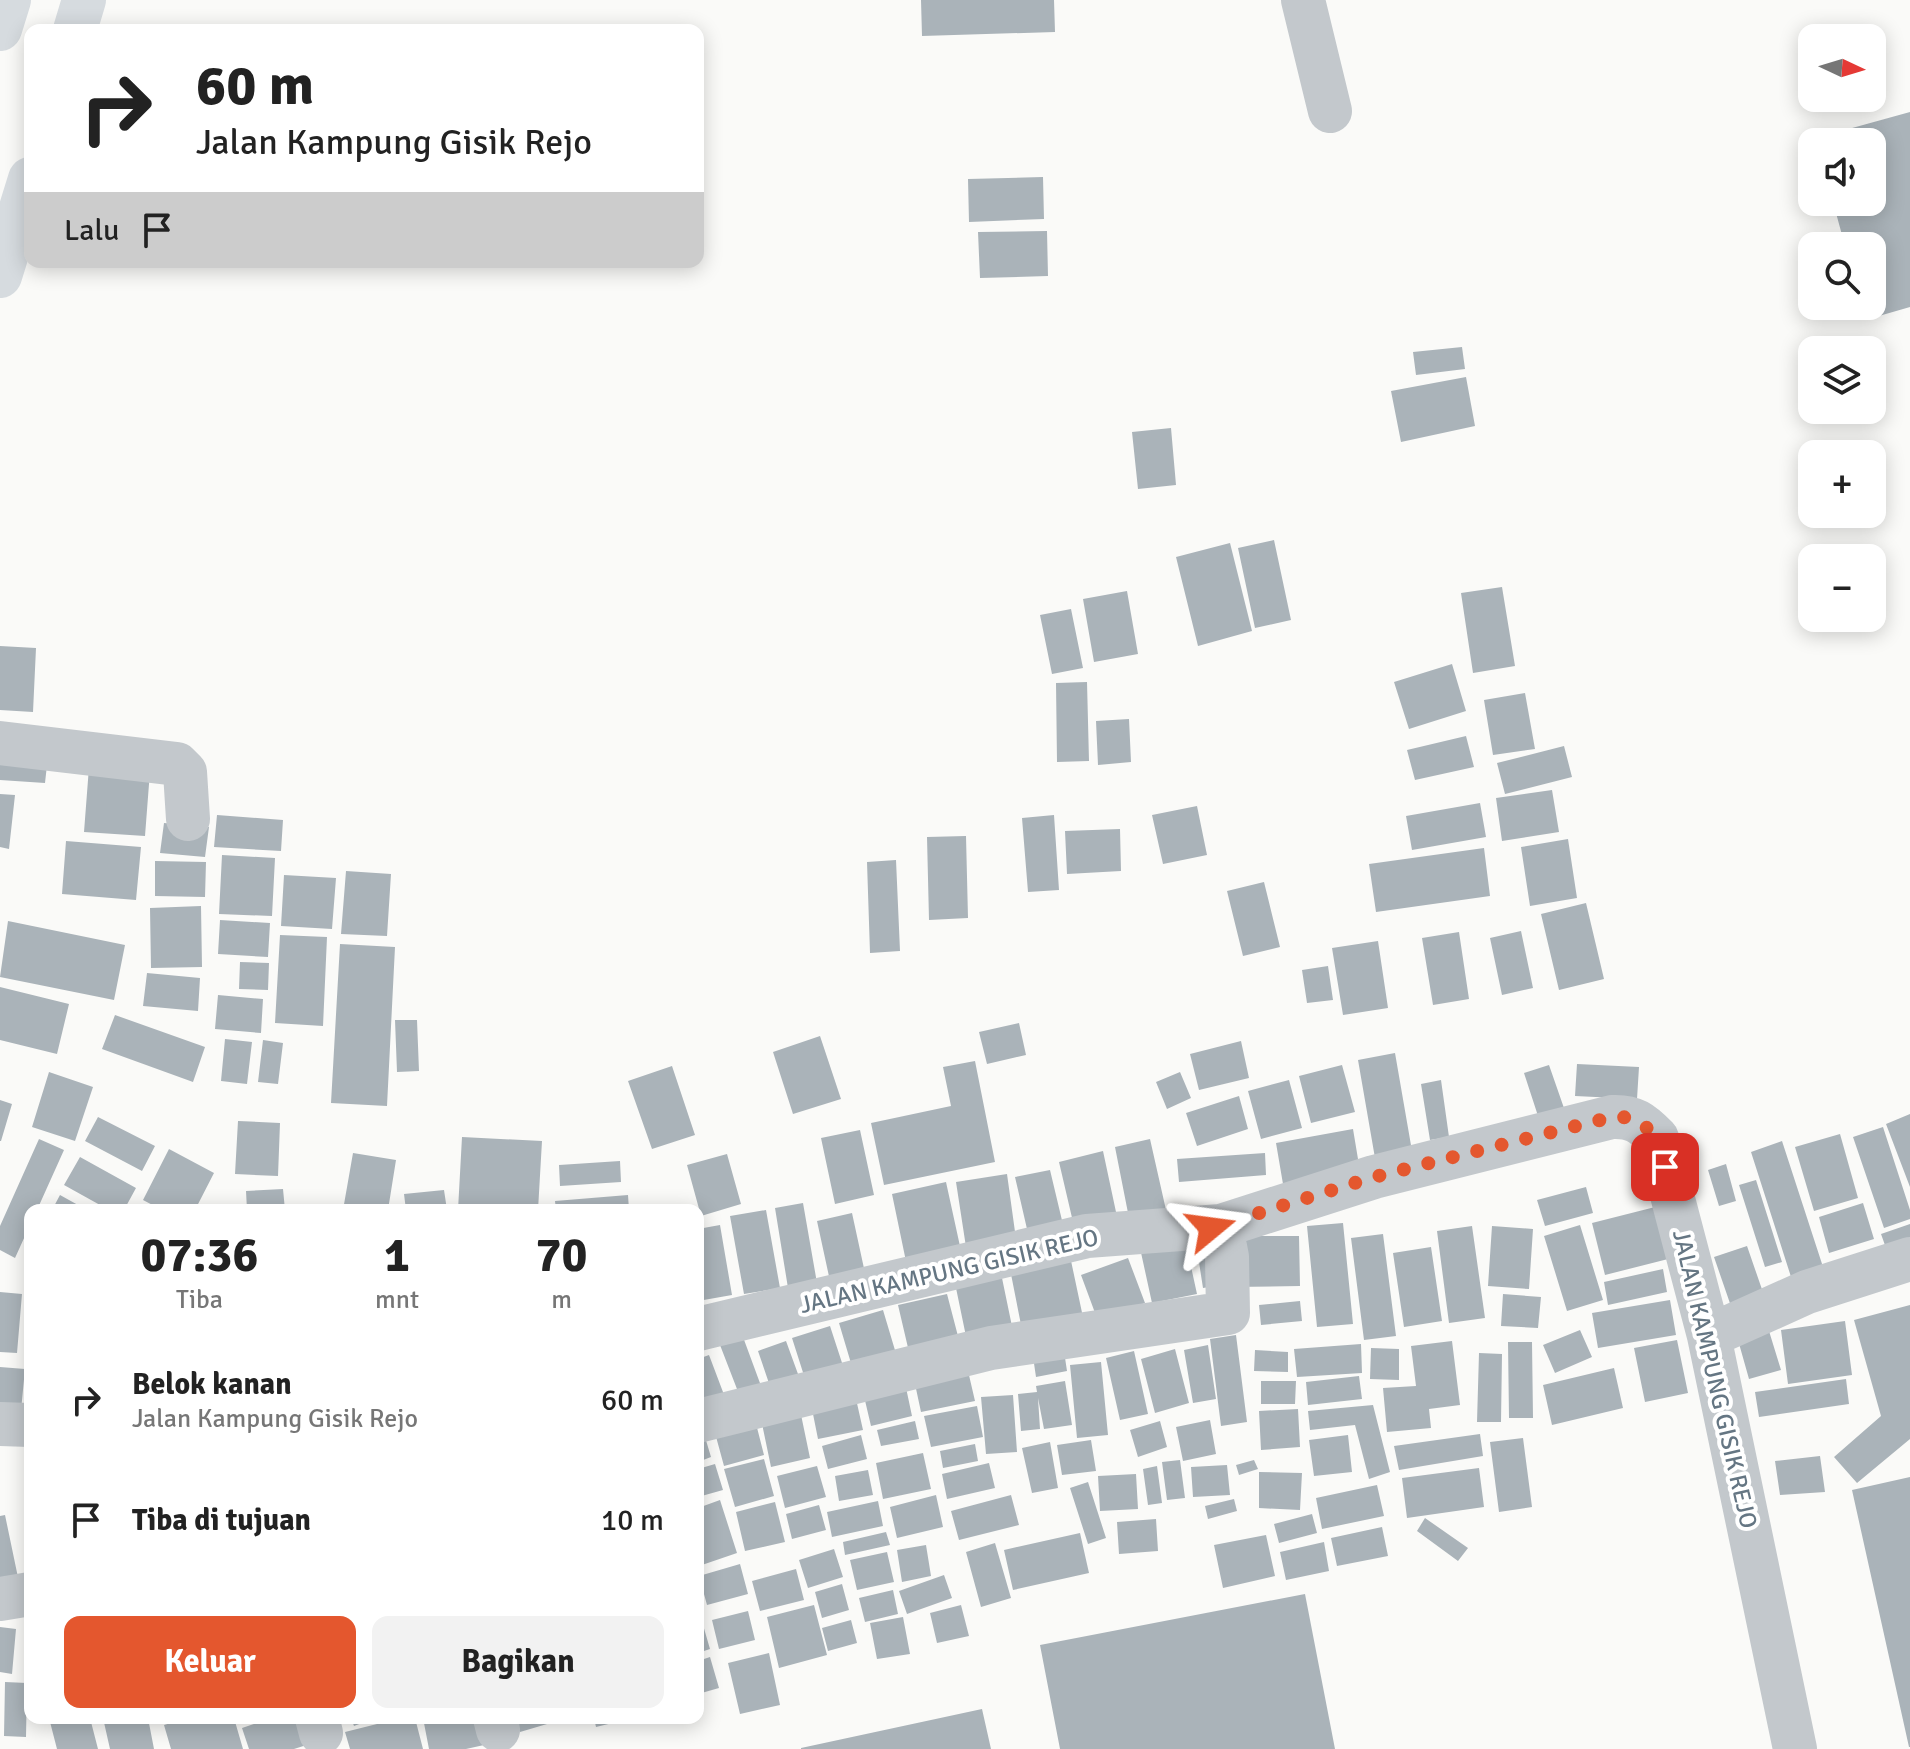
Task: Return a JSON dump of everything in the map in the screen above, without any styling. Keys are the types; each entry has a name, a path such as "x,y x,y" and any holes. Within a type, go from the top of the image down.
{"highway":[{"path":"0,29 9,0"},
{"path":"77,24 84,0"},
{"path":"0,276 24,198"}],"street":[{"path":"1303,0 1330,111"},
{"path":"0,743 177,764 185,772 188,819"},
{"name":"JALAN KAMPUNG GISIK REJO","path":"704,1328 1087,1236 1221,1226 1374,1177 1612,1117 1628,1116 1641,1121 1657,1138 1709,1336 1795,1749"},
{"path":"704,1420 991,1348 1228,1313 1228,1269 1221,1226"},
{"path":"1709,1336 1807,1292 1910,1259"},
{"path":"0,1424 24,1425"},
{"path":"0,1599 24,1595"}],"building":[{"path":"921,0 1054,0 1055,32 922,36"},
{"path":"1910,112 1910,307 1886,314 1886,232 1841,232 1837,216 1886,216 1886,128 1852,128"},
{"path":"1043,177 1044,219 969,222 968,179"},
{"path":"1047,231 1048,276 980,278 978,232"},
{"path":"1462,347 1465,369 1416,375 1413,352"},
{"path":"1466,377 1475,426 1401,442 1391,391"},
{"path":"1171,428 1176,485 1138,489 1132,432"},
{"path":"1274,540 1291,620 1255,628 1238,548"},
{"path":"1230,543 1252,631 1198,646 1176,557"},
{"path":"1502,587 1515,666 1473,673 1461,593"},
{"path":"1127,591 1138,654 1094,662 1083,599"},
{"path":"1071,609 1083,668 1052,674 1040,615"},
{"path":"0,646 36,648 33,712 0,710"},
{"path":"1452,664 1466,711 1409,729 1394,682"},
{"path":"1087,682 1089,761 1057,762 1056,683"},
{"path":"1525,693 1535,749 1493,755 1484,700"},
{"path":"1129,719 1131,762 1098,765 1096,721"},
{"path":"1466,736 1474,767 1415,780 1407,750"},
{"path":"1564,746 1572,777 1505,794 1497,763"},
{"path":"0,752 48,756 45,783 0,780"},
{"path":"89,767 150,771 145,836 84,832"},
{"path":"1552,790 1559,832 1502,841 1496,798"},
{"path":"0,794 15,795 9,849 0,847"},
{"path":"1480,803 1486,837 1412,850 1406,816"},
{"path":"1197,806 1207,855 1163,864 1152,815"},
{"path":"217,815 283,820 281,851 214,847"},
{"path":"1054,815 1059,890 1028,892 1022,818"},
{"path":"164,823 209,827 205,857 160,853"},
{"path":"1120,829 1121,871 1067,874 1065,831"},
{"path":"966,836 968,918 929,920 927,837"},
{"path":"1568,839 1577,898 1530,906 1521,847"},
{"path":"66,841 141,847 136,900 62,894"},
{"path":"1484,848 1490,896 1376,912 1369,864"},
{"path":"222,855 275,858 272,916 219,914"},
{"path":"896,860 900,951 870,953 867,862"},
{"path":"155,861 206,862 205,897 155,896"},
{"path":"346,871 391,874 387,936 341,934"},
{"path":"284,875 336,878 332,929 281,926"},
{"path":"1264,882 1280,947 1243,956 1227,891"},
{"path":"1586,903 1604,979 1559,990 1541,914"},
{"path":"201,906 202,967 151,968 150,908"},
{"path":"220,920 270,923 268,957 218,954"},
{"path":"8,921 125,945 114,1000 0,977"},
{"path":"1521,931 1533,988 1502,995 1490,938"},
{"path":"1459,932 1469,999 1433,1005 1422,938"},
{"path":"280,935 327,937 323,1026 275,1023"},
{"path":"1378,941 1388,1008 1343,1015 1332,948"},
{"path":"340,944 395,947 387,1106 331,1103"},
{"path":"240,962 269,963 268,990 239,989"},
{"path":"1328,966 1333,1000 1307,1003 1302,970"},
{"path":"147,973 200,978 198,1011 143,1006"},
{"path":"0,987 69,1004 57,1054 0,1040"},
{"path":"218,995 263,999 261,1033 215,1029"},
{"path":"115,1015 205,1047 193,1082 102,1049"},
{"path":"395,1020 417,1020 419,1071 397,1072"},
{"path":"1019,1023 1026,1055 987,1064 979,1032"},
{"path":"820,1036 841,1099 793,1114 773,1052"},
{"path":"225,1039 252,1042 247,1084 221,1081"},
{"path":"263,1040 283,1043 278,1084 258,1082"},
{"path":"1241,1041 1249,1078 1199,1090 1190,1054"},
{"path":"1395,1053 1412,1151 1375,1158 1358,1060"},
{"path":"975,1061 995,1162 884,1185 871,1123 951,1106 943,1067"},
{"path":"1577,1064 1639,1067 1637,1099 1575,1096"},
{"path":"1342,1065 1355,1112 1311,1123 1299,1076"},
{"path":"1549,1065 1565,1111 1539,1119 1524,1073"},
{"path":"672,1066 695,1135 652,1149 628,1081"},
{"path":"49,1072 93,1087 75,1141 32,1127"},
{"path":"1180,1072 1191,1098 1167,1109 1156,1082"},
{"path":"1289,1080 1302,1128 1261,1139 1248,1091"},
{"path":"1441,1080 1449,1137 1430,1140 1421,1084"},
{"path":"1239,1096 1248,1129 1197,1146 1186,1113"},
{"path":"0,1100 12,1104 1,1141 0,1141"},
{"path":"1910,1114 1910,1187 1886,1124"},
{"path":"98,1117 155,1146 142,1171 85,1141"},
{"path":"238,1121 280,1123 278,1176 235,1174"},
{"path":"1883,1127 1910,1210 1910,1219 1884,1228 1853,1137"},
{"path":"1353,1129 1360,1171 1283,1184 1276,1143"},
{"path":"860,1130 874,1195 835,1204 821,1138"},
{"path":"1840,1134 1858,1198 1814,1211 1795,1147"},
{"path":"462,1137 542,1141 538,1204 458,1204"},
{"path":"39,1139 64,1150 40,1204 24,1204 24,1238 15,1258 0,1250 0,1226"},
{"path":"1150,1139 1166,1210 1129,1218 1115,1147"},
{"path":"1782,1141 1824,1270 1792,1280 1751,1152"},
{"path":"169,1149 214,1173 198,1204 151,1204 143,1200"},
{"path":"1103,1151 1116,1212 1073,1222 1059,1162"},
{"path":"353,1153 396,1160 389,1204 344,1204"},
{"path":"1265,1153 1266,1175 1179,1182 1177,1159"},
{"path":"727,1154 741,1204 704,1215 704,1204 698,1204 687,1165"},
{"path":"80,1157 136,1188 127,1204 98,1204 64,1185"},
{"path":"620,1161 621,1182 560,1186 559,1165"},
{"path":"1726,1164 1736,1201 1719,1206 1708,1170"},
{"path":"1050,1170 1065,1233 1030,1242 1015,1177"},
{"path":"1007,1174 1016,1239 966,1247 956,1182"},
{"path":"1756,1180 1782,1262 1765,1267 1739,1185"},
{"path":"946,1182 963,1260 908,1271 892,1194"},
{"path":"1586,1187 1593,1213 1545,1226 1537,1200"},
{"path":"283,1189 284,1204 247,1204 246,1191"},
{"path":"444,1190 446,1204 405,1204 404,1194"},
{"path":"60,1195 76,1204 55,1204"},
{"path":"628,1195 629,1204 555,1204 555,1201"},
{"path":"803,1203 817,1283 788,1288 775,1208"},
{"path":"1863,1203 1874,1239 1829,1253 1819,1217"},
{"path":"1663,1205 1676,1257 1605,1275 1592,1223"},
{"path":"766,1210 780,1288 744,1294 730,1216"},
{"path":"852,1213 865,1273 830,1281 817,1221"},
{"path":"1343,1223 1353,1324 1317,1327 1307,1226"},
{"path":"1910,1224 1910,1255 1891,1262 1881,1234"},
{"path":"720,1225 732,1295 704,1300 704,1228"},
{"path":"1580,1225 1603,1300 1567,1311 1544,1236"},
{"path":"1472,1226 1485,1318 1449,1323 1437,1231"},
{"path":"1492,1226 1533,1229 1529,1289 1488,1286"},
{"path":"1383,1234 1396,1336 1364,1340 1351,1238"},
{"path":"1231,1236 1299,1236 1300,1286 1232,1287"},
{"path":"1185,1239 1197,1294 1152,1303 1140,1248"},
{"path":"1220,1240 1227,1284 1203,1288 1196,1243"},
{"path":"1747,1246 1766,1301 1733,1312 1714,1257"},
{"path":"1431,1247 1442,1321 1404,1327 1393,1253"},
{"path":"1070,1256 1084,1322 1023,1335 1010,1269"},
{"path":"1128,1258 1145,1303 1098,1321 1081,1275"},
{"path":"1663,1269 1667,1292 1608,1305 1604,1282"},
{"path":"1002,1278 1014,1336 968,1346 956,1288"},
{"path":"0,1292 22,1294 17,1353 0,1352"},
{"path":"947,1294 959,1340 909,1352 898,1305"},
{"path":"1503,1294 1541,1297 1538,1328 1501,1326"},
{"path":"1670,1300 1676,1335 1598,1348 1592,1313"},
{"path":"1300,1301 1302,1321 1261,1325 1259,1305"},
{"path":"1910,1305 1910,1439 1857,1483 1834,1457 1881,1416 1854,1320"},
{"path":"883,1310 900,1367 856,1380 839,1323"},
{"path":"1845,1321 1852,1375 1788,1384 1781,1330"},
{"path":"830,1326 845,1372 807,1385 792,1338"},
{"path":"1580,1330 1592,1357 1555,1373 1543,1345"},
{"path":"1769,1331 1781,1370 1749,1379 1738,1340"},
{"path":"1236,1335 1247,1422 1221,1426 1210,1339"},
{"path":"743,1337 764,1394 742,1402 720,1345"},
{"path":"1062,1338 1067,1371 1036,1377 1031,1343"},
{"path":"1677,1340 1688,1393 1645,1402 1634,1348"},
{"path":"786,1341 802,1385 773,1395 758,1351"},
{"path":"1452,1341 1460,1405 1429,1409 1431,1428 1387,1432 1383,1388 1416,1386 1411,1346"},
{"path":"1508,1342 1532,1342 1533,1418 1509,1418"},
{"path":"1361,1344 1362,1373 1297,1377 1294,1349"},
{"path":"1208,1345 1216,1399 1193,1403 1184,1350"},
{"path":"1371,1348 1399,1349 1399,1380 1370,1379"},
{"path":"1175,1349 1189,1403 1155,1413 1141,1359"},
{"path":"1255,1350 1288,1352 1288,1372 1254,1371"},
{"path":"1134,1351 1148,1414 1120,1420 1106,1358"},
{"path":"1479,1353 1502,1354 1501,1422 1477,1422"},
{"path":"709,1355 726,1400 704,1408 704,1357"},
{"path":"965,1358 975,1401 921,1412 912,1370"},
{"path":"1101,1362 1108,1435 1077,1438 1070,1365"},
{"path":"0,1367 24,1369 20,1421 0,1420"},
{"path":"1614,1368 1623,1408 1552,1425 1543,1385"},
{"path":"1359,1376 1362,1399 1308,1405 1306,1382"},
{"path":"1846,1379 1849,1404 1759,1417 1755,1392"},
{"path":"1065,1381 1072,1425 1044,1429 1038,1398 1040,1429 1021,1431 1018,1394 1037,1392 1036,1386"},
{"path":"1261,1381 1296,1381 1295,1404 1261,1404"},
{"path":"905,1383 912,1416 871,1426 863,1392"},
{"path":"854,1390 863,1430 818,1439 810,1399"},
{"path":"1013,1395 1017,1452 986,1454 981,1397"},
{"path":"799,1405 810,1458 771,1467 760,1414"},
{"path":"1373,1405 1390,1472 1369,1479 1355,1425 1310,1430 1308,1411"},
{"path":"977,1406 983,1437 931,1447 924,1416"},
{"path":"1298,1409 1300,1447 1261,1450 1259,1411"},
{"path":"753,1412 764,1455 724,1466 712,1422"},
{"path":"1210,1420 1216,1454 1183,1461 1176,1427"},
{"path":"915,1421 919,1439 881,1446 877,1430"},
{"path":"1160,1421 1167,1447 1138,1457 1130,1430"},
{"path":"704,1434 711,1457 704,1460"},
{"path":"1480,1434 1483,1456 1399,1470 1394,1446"},
{"path":"861,1435 867,1459 828,1469 822,1446"},
{"path":"1348,1435 1352,1472 1314,1476 1309,1440"},
{"path":"1523,1438 1532,1507 1499,1512 1490,1442"},
{"path":"1091,1440 1096,1471 1062,1475 1057,1445"},
{"path":"1050,1442 1058,1488 1032,1493 1022,1448"},
{"path":"975,1444 978,1461 943,1468 940,1451"},
{"path":"923,1453 931,1489 883,1499 876,1463"},
{"path":"1820,1456 1825,1492 1780,1495 1775,1461"},
{"path":"764,1459 774,1496 735,1507 724,1469"},
{"path":"1180,1460 1185,1498 1167,1500 1162,1462"},
{"path":"1254,1460 1258,1469 1239,1475 1236,1465"},
{"path":"989,1463 995,1488 947,1499 942,1474"},
{"path":"715,1464 723,1490 704,1495 704,1467"},
{"path":"1227,1465 1230,1495 1193,1497 1191,1467"},
{"path":"817,1466 826,1497 785,1508 777,1476"},
{"path":"1157,1466 1162,1503 1148,1505 1143,1469"},
{"path":"1479,1468 1484,1507 1407,1518 1402,1478"},
{"path":"868,1470 873,1495 839,1501 835,1476"},
{"path":"1259,1472 1302,1473 1300,1510 1259,1508"},
{"path":"1136,1474 1138,1509 1100,1511 1098,1476"},
{"path":"1910,1477 1910,1747 1909,1747 1852,1490"},
{"path":"1088,1482 1106,1538 1088,1544 1070,1488"},
{"path":"1377,1485 1384,1516 1322,1529 1316,1498"},
{"path":"936,1495 943,1527 897,1538 890,1507"},
{"path":"1011,1495 1019,1525 959,1540 951,1511"},
{"path":"1234,1499 1237,1511 1208,1519 1205,1506"},
{"path":"720,1500 737,1553 704,1564 704,1506"},
{"path":"878,1501 883,1526 832,1537 827,1512"},
{"path":"775,1502 785,1542 745,1551 736,1512"},
{"path":"819,1505 826,1530 792,1539 786,1514"},
{"path":"1312,1514 1317,1533 1279,1543 1274,1524"},
{"path":"5,1515 20,1587 0,1592 0,1516"},
{"path":"1425,1518 1468,1548 1458,1561 1417,1531"},
{"path":"1156,1519 1158,1551 1119,1554 1117,1522"},
{"path":"1382,1527 1388,1556 1337,1566 1331,1538"},
{"path":"886,1532 890,1545 845,1555 843,1542"},
{"path":"1080,1533 1089,1573 1013,1590 1004,1550"},
{"path":"1266,1535 1275,1576 1223,1588 1214,1545"},
{"path":"1324,1542 1329,1571 1286,1580 1280,1552"},
{"path":"995,1543 1011,1598 981,1607 966,1552"},
{"path":"926,1545 931,1576 902,1582 897,1550"},
{"path":"834,1549 843,1577 808,1588 799,1560"},
{"path":"887,1552 894,1582 857,1590 850,1560"},
{"path":"740,1564 748,1594 707,1605 704,1575"},
{"path":"796,1569 804,1600 760,1611 752,1581"},
{"path":"944,1575 952,1598 907,1614 899,1591"},
{"path":"842,1584 849,1610 822,1618 815,1592"},
{"path":"893,1590 898,1614 865,1622 859,1598"},
{"path":"1305,1594 1335,1749 1060,1749 1040,1645"},
{"path":"814,1605 827,1655 779,1668 767,1617"},
{"path":"961,1605 969,1636 937,1643 930,1613"},
{"path":"748,1611 755,1640 719,1649 712,1620"},
{"path":"903,1617 910,1654 877,1659 870,1623"},
{"path":"851,1620 857,1643 828,1651 822,1628"},
{"path":"0,1627 16,1629 12,1674 0,1672"},
{"path":"704,1628 710,1649 704,1651"},
{"path":"769,1653 780,1705 740,1714 728,1663"},
{"path":"710,1657 719,1688 704,1692 704,1659"},
{"path":"5,1682 24,1683 26,1737 4,1736"},
{"path":"982,1709 991,1749 801,1749 801,1748"},
{"path":"51,1724 92,1724 98,1749 57,1749"},
{"path":"104,1724 149,1724 154,1749 110,1749"},
{"path":"236,1724 243,1749 171,1749 164,1725"},
{"path":"254,1724 314,1724 319,1741 294,1749 249,1749 242,1728"},
{"path":"377,1724 417,1724 423,1749 350,1749 345,1732"},
{"path":"424,1724 489,1724 493,1743 466,1749 429,1749"},
{"path":"518,1724 547,1724 520,1732"}],"route":[{"path":"1211,1228 1374,1177 1612,1117 1628,1116 1641,1121 1657,1138 1665,1167"}]}
